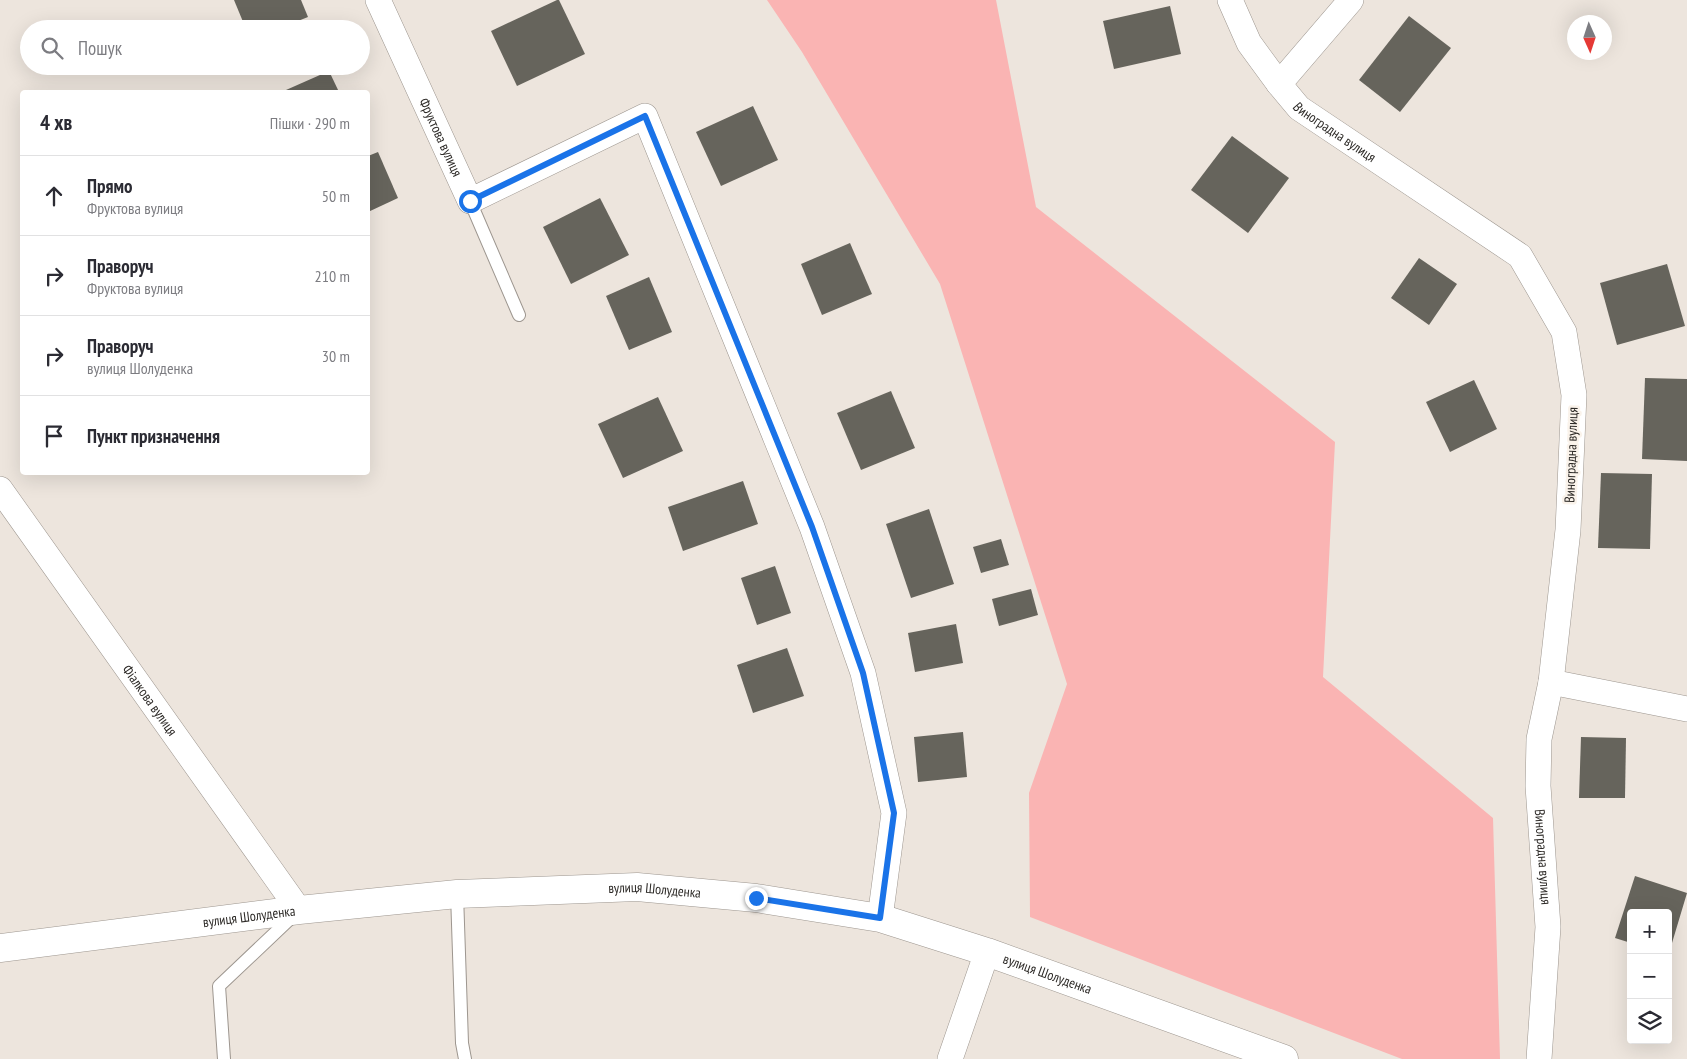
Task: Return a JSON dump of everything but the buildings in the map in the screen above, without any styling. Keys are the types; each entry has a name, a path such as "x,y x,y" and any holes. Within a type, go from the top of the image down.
{"main road":[{"name":"вулиця Шолуденка","path":"0,948 299,910 457,894 637,887 756,898 880,918 987,952 1284,1059"}],"street":[{"name":"Фруктова вулиця","path":"378,0 470,201"},
{"name":"Виноградна вулиця","path":"1230,0 1249,43 1299,108 1520,256 1564,332 1574,395 1568,530 1551,682 1539,739 1538,786 1548,927 1538,1059"},
{"path":"1279,84 1351,0"},
{"path":"470,201 645,116 812,527 863,673 894,813 880,918"},
{"name":"Фіалкова вулиця","path":"0,489 299,910"},
{"path":"1551,682 1687,709"},
{"path":"950,1059 987,952"}],"lane":[{"path":"470,201 519,315"},
{"path":"457,894 462,1043 465,1059"},
{"path":"224,1059 219,986 299,910"}],"shaded area":[{"path":"767,0 996,0 1036,207 1335,442 1323,677 1493,818 1500,1059 1402,1059 1030,917 1029,793 1067,684 940,284 802,52"}],"route":[{"path":"470,201 645,116 812,527 863,673 894,813 880,918 756,898"}]}
